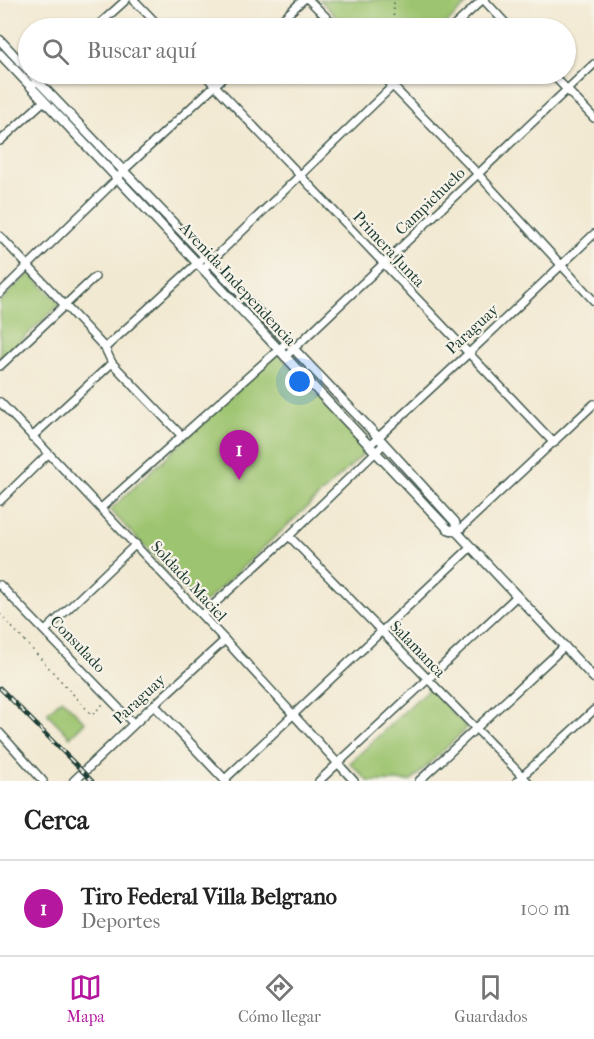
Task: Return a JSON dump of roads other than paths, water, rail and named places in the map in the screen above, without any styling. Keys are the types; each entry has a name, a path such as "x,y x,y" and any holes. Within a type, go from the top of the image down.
{"street":[{"path":"106,18 126,0"},
{"path":"134,0 151,18"},
{"path":"284,18 303,0"},
{"path":"309,0 327,18"},
{"path":"463,18 483,0 500,18"},
{"name":"Avenida Independencia","path":"0,40 18,61"},
{"name":"Avenida Independencia","path":"0,54 18,68"},
{"name":"Campichuelo","path":"576,81 594,64"},
{"name":"Avenida Independencia","path":"35,84 44,101 207,259 381,441 455,522 457,532"},
{"name":"Avenida Independencia","path":"38,84 278,350 448,529 457,532 594,678"},
{"path":"561,84 594,118"},
{"name":"Campichuelo","path":"101,508 278,350 289,346 385,264 573,84"},
{"path":"0,293 215,85"},
{"name":"Primera Junta","path":"215,85 554,443"},
{"path":"105,348 300,175 393,86 478,174 594,302"},
{"path":"0,141 44,101"},
{"name":"Paraguay","path":"202,615 289,536 373,448 594,234"},
{"path":"0,236 105,348 112,363 181,435"},
{"path":"0,366 95,277"},
{"name":"Campichuelo","path":"285,357 289,346"},
{"path":"32,437 112,363"},
{"name":"Soldado Maciel","path":"0,402 136,544 354,781"},
{"path":"457,532 594,404"},
{"path":"0,501 48,454"},
{"name":"Salamanca","path":"289,536 477,729 522,779"},
{"path":"45,631 136,544"},
{"path":"154,705 225,780 471,547"},
{"name":"Consulado","path":"0,585 134,724"},
{"path":"319,781 517,596"},
{"name":"Paraguay","path":"74,781 225,640"},
{"path":"419,781 565,646"},
{"path":"522,779 594,710"},
{"path":"0,733 43,781"}],"railway":[{"path":"0,688 92,781"}],"place":[{"name":"Tiro Federal Villa Belgrano","path":"239,480"}]}
